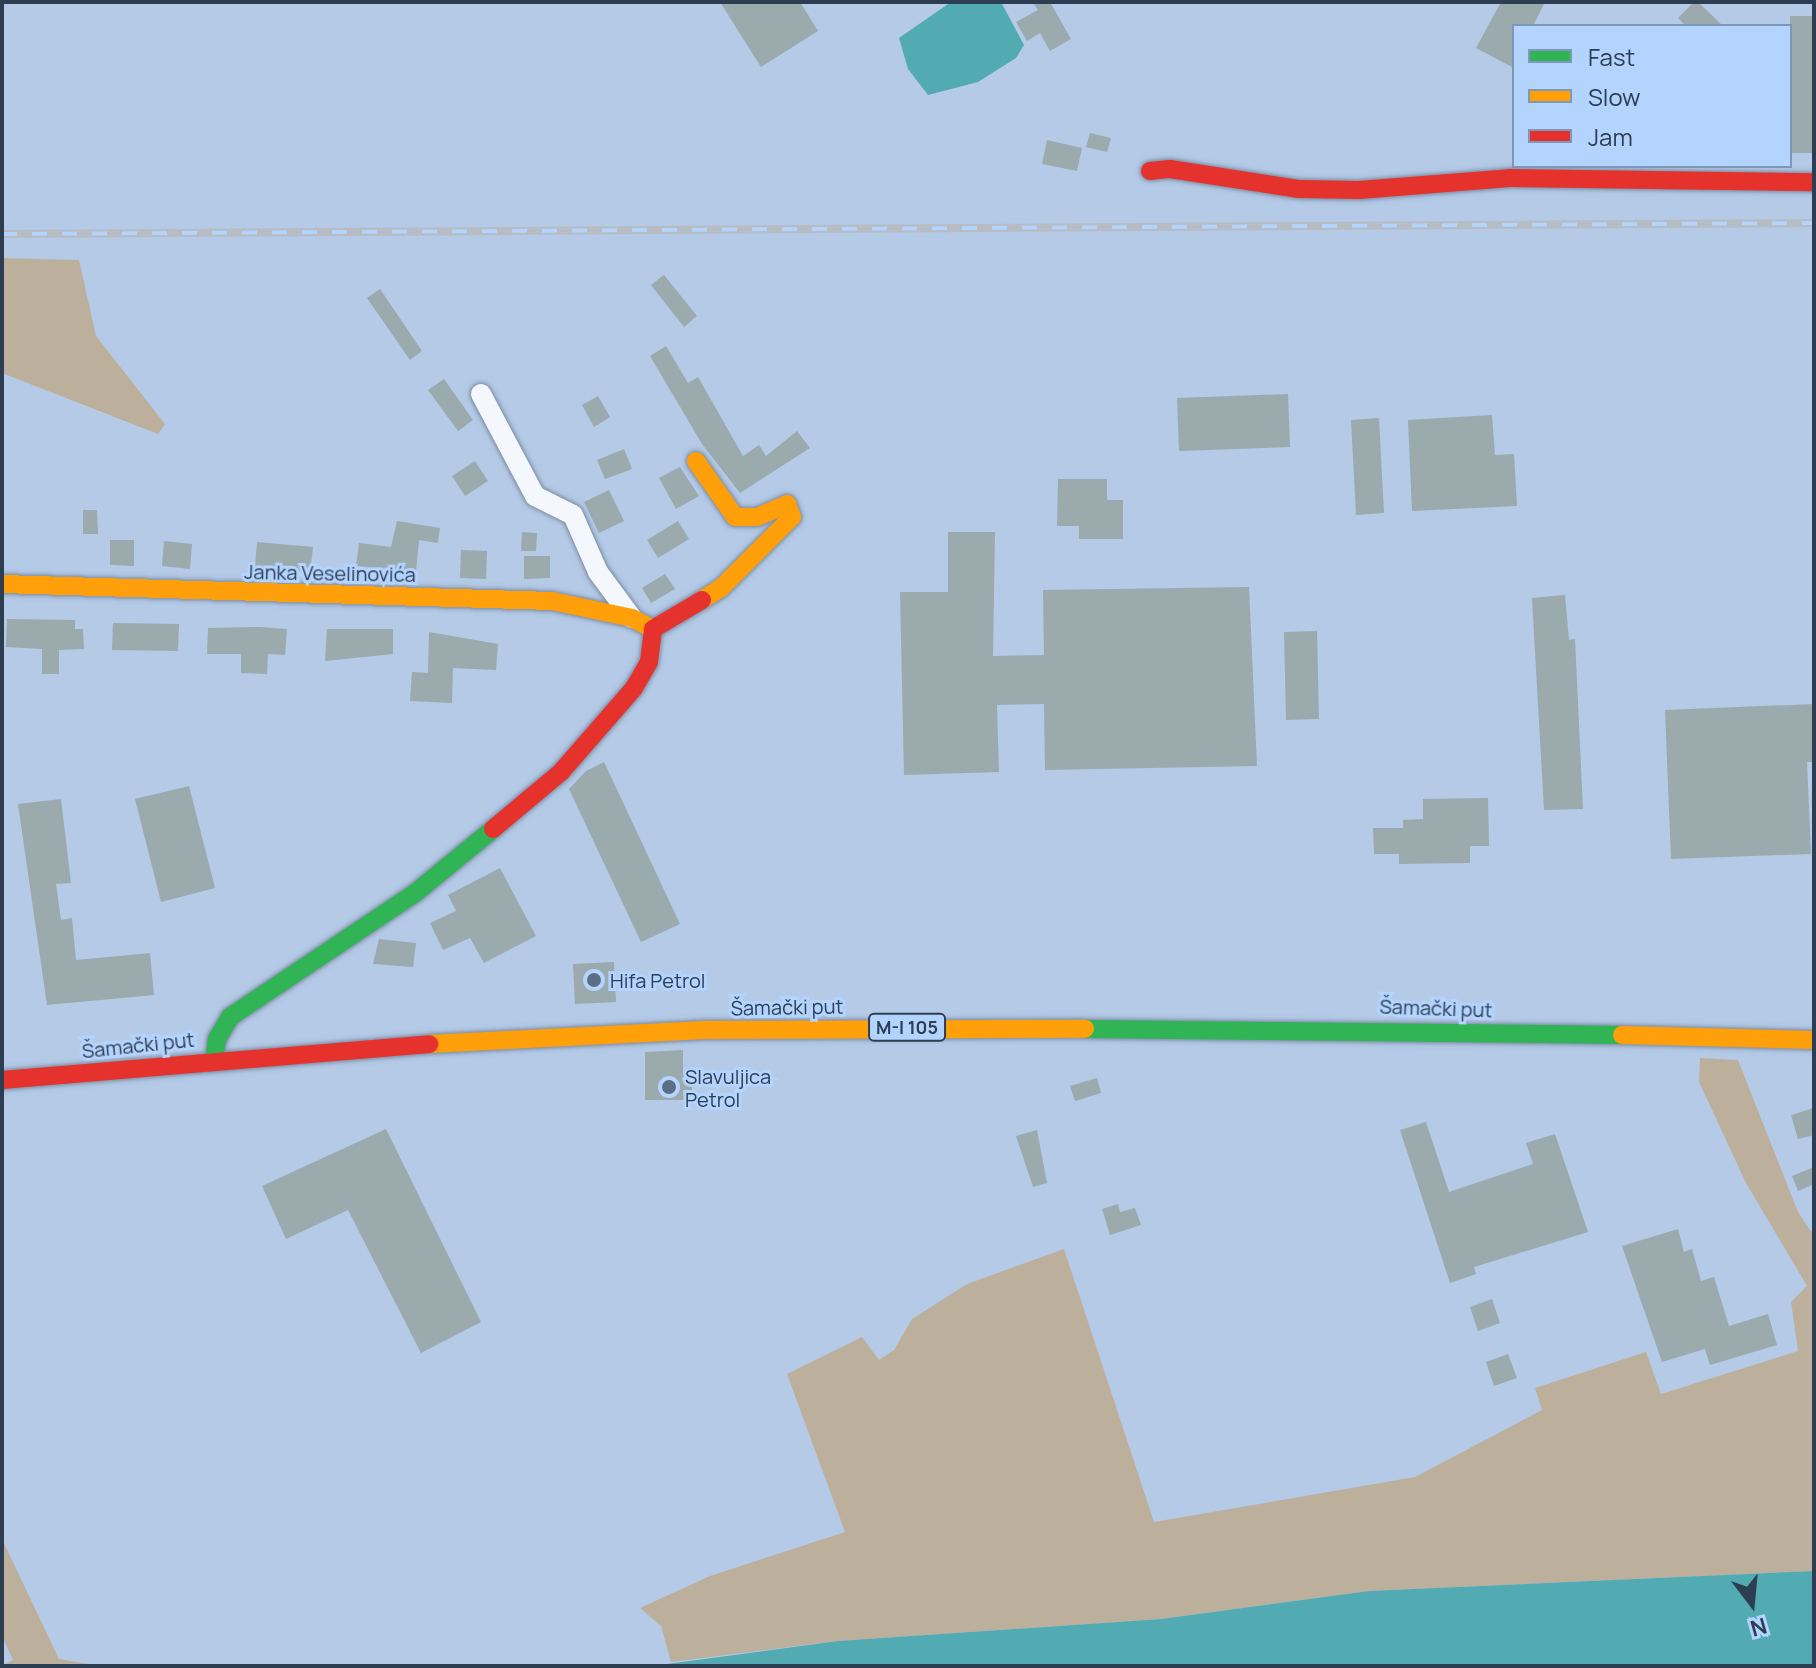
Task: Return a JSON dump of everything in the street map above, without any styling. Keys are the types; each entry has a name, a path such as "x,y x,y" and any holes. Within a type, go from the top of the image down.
{"street":[{"path":"1150,171 1170,169 1286,188 1344,190 1510,178 1814,182"},
{"path":"481,394 535,496 573,515 598,572 632,618"},
{"path":"214,1060 217,1039 230,1017 414,894 561,772 634,688 649,662 653,629 721,588 792,517 787,504 757,517 735,517 696,461"},
{"name":"Janka Veselinovića","path":"2,584 552,601 632,618 653,629"},
{"name":"Šamački put","path":"2,1080 214,1060 710,1030 1048,1025 1814,1040"}],"shaded area":[{"path":"951,2 1001,2 1024,45 1016,58 978,82 928,95 908,69 899,38"},
{"path":"2,258 79,260 96,336 165,424 158,434 2,373"},
{"path":"1700,1058 1738,1060 1798,1212 1814,1236 1814,1571 1369,1591 1161,1619 838,1641 671,1662 661,1626 640,1608 710,1576 845,1532 787,1374 862,1337 879,1360 894,1350 912,1319 967,1284 1064,1249 1154,1522 1415,1477 1542,1410 1535,1388 1646,1352 1661,1394 1798,1351 1791,1302 1807,1286 1746,1183 1699,1082"},
{"path":"2,1539 59,1659 100,1666 2,1666 13,1660 2,1636"},
{"path":"1814,1571 1814,1666 652,1666 838,1641 1161,1619 1369,1591"}],"building":[{"path":"720,2 800,2 818,31 761,67"},
{"path":"1033,2 1050,2 1071,39 1050,51 1040,33 1027,41 1016,22 1038,10"},
{"path":"1501,2 1545,2 1534,24 1512,24 1512,67 1476,48"},
{"path":"1694,2 1698,2 1721,24 1684,24 1678,18"},
{"path":"1790,16 1814,16 1814,153 1792,153"},
{"path":"1090,133 1111,138 1107,152 1086,147"},
{"path":"1047,140 1082,148 1077,171 1042,164"},
{"path":"664,275 697,316 684,327 651,285"},
{"path":"380,289 422,351 410,360 367,298"},
{"path":"666,346 688,383 698,377 743,456 759,445 766,456 797,431 810,448 740,493 702,444 650,356"},
{"path":"444,379 473,420 458,431 428,390"},
{"path":"1288,394 1290,447 1179,451 1177,398"},
{"path":"598,396 610,417 594,427 582,405"},
{"path":"1492,415 1495,455 1514,454 1517,506 1412,511 1408,420"},
{"path":"1379,418 1384,513 1356,515 1351,420"},
{"path":"624,449 632,469 605,479 597,460"},
{"path":"475,461 488,481 465,496 452,476"},
{"path":"680,467 699,496 676,509 659,478"},
{"path":"1058,479 1107,479 1107,500 1123,500 1123,539 1079,539 1079,526 1057,526"},
{"path":"609,490 624,521 599,533 584,502"},
{"path":"83,510 97,510 98,534 83,534"},
{"path":"397,521 440,528 438,543 419,540 416,572 356,566 359,543 391,547"},
{"path":"678,521 689,539 658,558 647,540"},
{"path":"522,532 537,533 536,551 521,551"},
{"path":"948,532 995,532 993,656 1044,655 1043,590 1249,587 1257,766 1045,770 1044,704 997,705 999,772 904,775 900,592 948,592"},
{"path":"110,540 134,540 134,566 110,565"},
{"path":"164,541 192,544 190,569 162,566"},
{"path":"257,542 313,547 310,572 255,567"},
{"path":"461,550 487,551 486,579 460,578"},
{"path":"524,556 550,556 550,578 524,579"},
{"path":"665,574 675,589 651,603 642,588"},
{"path":"1565,595 1569,640 1575,639 1583,809 1544,810 1532,598"},
{"path":"7,619 75,620 75,629 83,629 84,649 59,650 59,674 42,674 42,649 6,647"},
{"path":"113,623 179,624 178,651 112,650"},
{"path":"208,628 287,629 285,655 268,654 267,674 241,673 241,654 207,654"},
{"path":"327,629 393,629 393,654 325,661"},
{"path":"1317,631 1319,719 1286,720 1284,632"},
{"path":"429,632 498,644 496,670 453,668 452,703 410,701 412,672 428,673"},
{"path":"1814,704 1814,762 1807,762 1811,854 1671,859 1665,710"},
{"path":"604,762 680,924 641,942 569,789 586,771"},
{"path":"189,786 215,888 161,902 135,799"},
{"path":"1488,798 1489,846 1470,846 1470,863 1399,864 1399,854 1374,854 1373,828 1403,828 1403,820 1423,819 1423,799"},
{"path":"61,799 71,883 56,884 61,920 72,918 76,960 150,953 154,995 47,1005 18,804"},
{"path":"500,868 536,936 484,963 470,938 443,950 430,923 456,911 448,895"},
{"path":"379,939 416,943 413,967 373,964"},
{"name":"Hifa Petrol","path":"614,962 616,1002 575,1004 573,964"},
{"name":"Slavuljica Petrol","path":"683,1050 683,1074 692,1074 692,1100 645,1100 645,1052"},
{"path":"1097,1078 1101,1093 1075,1101 1070,1086"},
{"path":"1814,1108 1814,1135 1798,1139 1791,1115"},
{"path":"1426,1122 1449,1192 1533,1164 1526,1143 1555,1134 1588,1232 1474,1267 1476,1274 1450,1283 1400,1130"},
{"path":"386,1129 481,1322 421,1353 348,1210 286,1239 262,1186"},
{"path":"1037,1130 1047,1183 1033,1187 1016,1136"},
{"path":"1814,1167 1814,1184 1798,1191 1792,1176"},
{"path":"1118,1204 1120,1212 1135,1208 1141,1225 1110,1235 1102,1209"},
{"path":"1678,1229 1684,1252 1692,1249 1701,1281 1714,1277 1729,1326 1768,1314 1777,1345 1710,1365 1705,1349 1662,1362 1622,1246"},
{"path":"1492,1299 1500,1323 1478,1331 1470,1307"},
{"path":"1508,1354 1517,1378 1494,1386 1486,1362"}],"railway":[{"path":"2,234 1814,223"}],"traffic: fast":[{"path":"214,1060 217,1039 230,1017 414,894 493,829"},
{"path":"1085,1029 1622,1035"}],"traffic: slow":[{"path":"696,461 735,517 757,517 787,504 792,517 721,588 702,600"},
{"path":"2,584 552,601 632,618 653,629"},
{"path":"429,1044 710,1030 1085,1029"},
{"path":"1622,1035 1814,1040"}],"traffic: jam":[{"path":"1150,171 1170,169 1299,189 1359,190 1510,178 1814,182"},
{"path":"493,829 561,772 634,688 649,662 653,629 702,600"},
{"path":"2,1080 429,1044"}],"place":[{"name":"Hifa Petrol","path":"594,980"},
{"name":"Slavuljica Petrol","path":"669,1087"}]}
